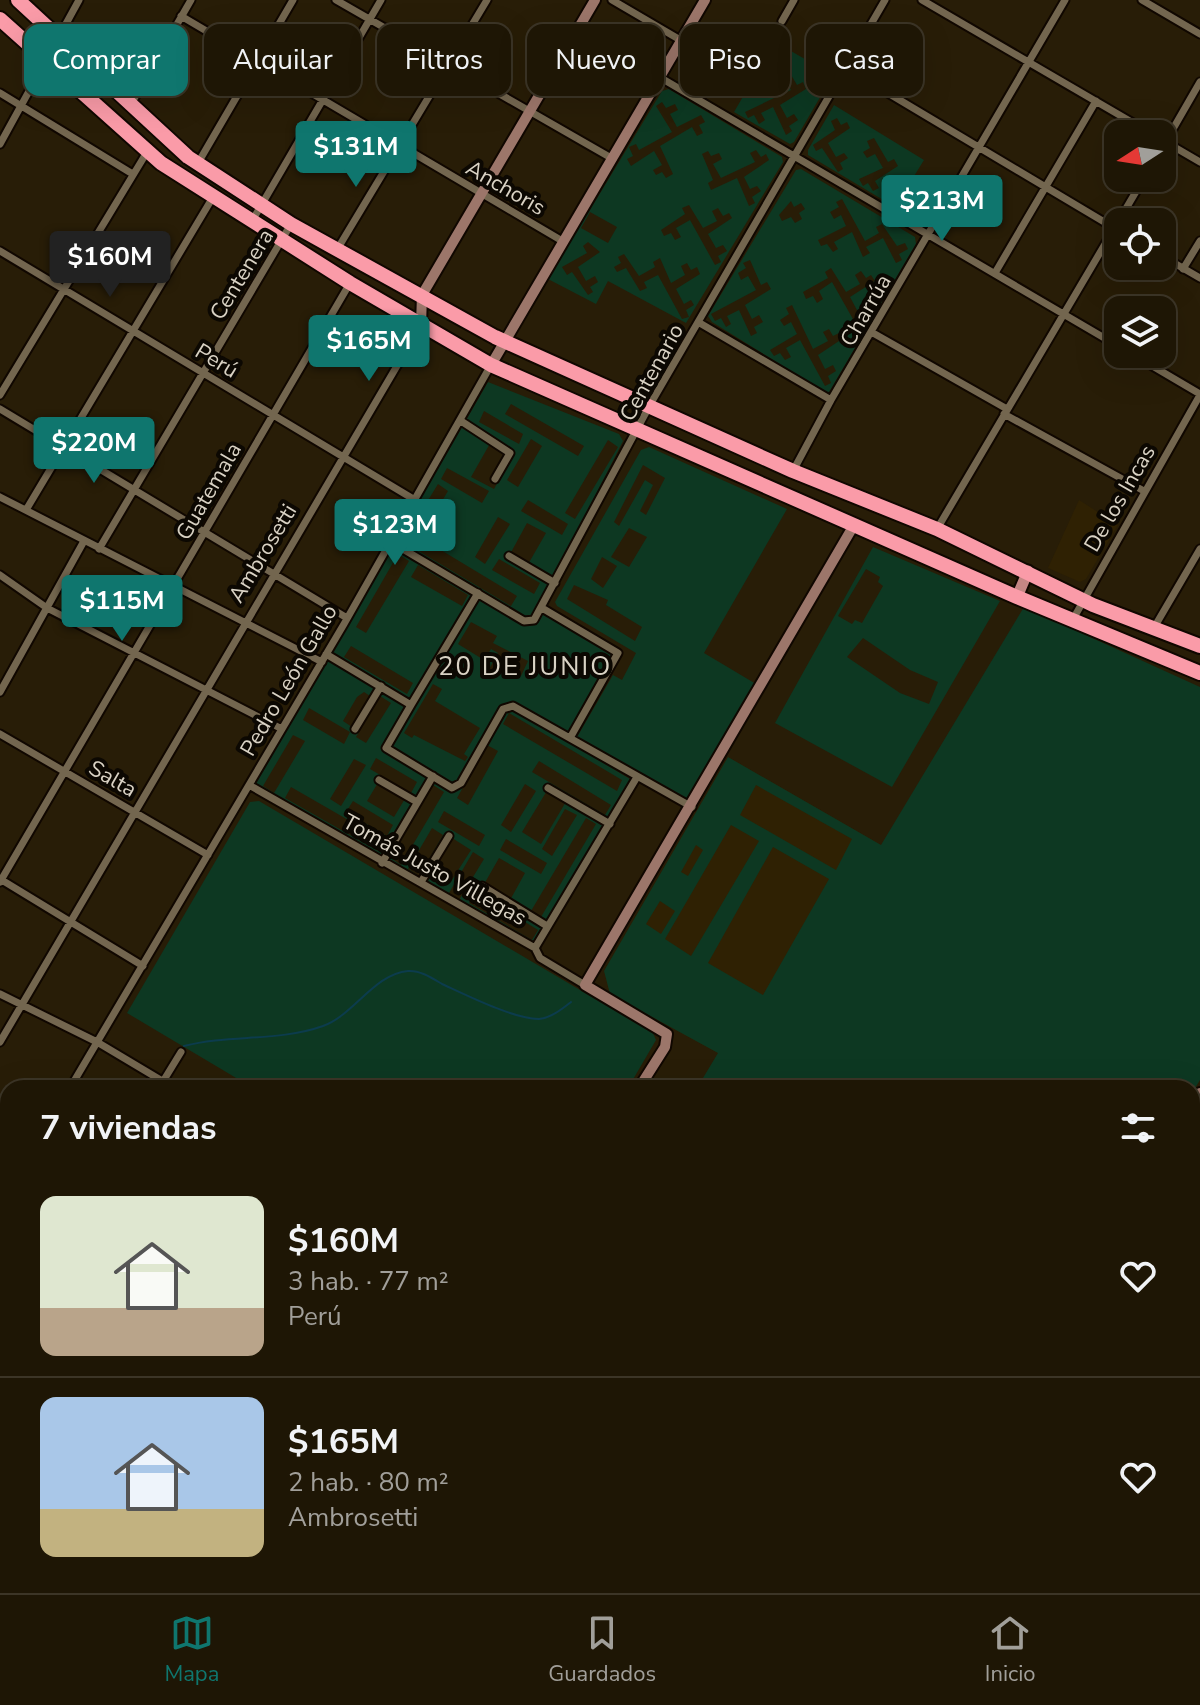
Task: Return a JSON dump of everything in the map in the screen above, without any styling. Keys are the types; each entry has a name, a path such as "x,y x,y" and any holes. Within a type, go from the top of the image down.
{"highway":[{"path":"18,0 44,24"},
{"path":"0,19 24,42"},
{"path":"83,96 147,152 213,197 350,283 491,365 640,428 874,535 1200,673"},
{"path":"122,96 198,163 261,205 506,341 793,471 937,529 1081,599 1200,646"},
{"path":"874,535 886,509"}],"main road":[{"path":"1017,597 1028,571"}],"street":[{"path":"66,24 79,0"},
{"path":"131,104 191,0"},
{"path":"279,24 293,0"},
{"path":"336,0 377,26"},
{"name":"Centenera","path":"252,221 381,0"},
{"path":"473,24 487,0"},
{"name":"Ambrosetti","path":"0,1042 421,325 422,295 595,0"},
{"path":"612,0 680,40"},
{"name":"Pedro León Gallo","path":"692,24 705,0"},
{"path":"782,21 794,0"},
{"name":"Centenario","path":"871,24 885,0"},
{"path":"922,0 1128,120"},
{"name":"Charrúa","path":"793,471 831,400 873,333 1065,0"},
{"path":"1142,0 1200,34"},
{"name":"Anchoris","path":"181,16 204,30"},
{"name":"Pedro León Gallo","path":"664,73 680,45"},
{"path":"664,80 1104,338"},
{"path":"1176,122 1200,82"},
{"path":"0,93 131,173"},
{"path":"0,144 28,96"},
{"path":"198,163 238,96"},
{"name":"Anchoris","path":"312,96 564,242"},
{"path":"338,248 430,96"},
{"path":"503,96 613,159"},
{"name":"Pedro León Gallo","path":"75,1080 650,96"},
{"name":"Centenario","path":"542,608 649,407 830,96"},
{"path":"893,96 1104,222"},
{"path":"995,273 1096,101"},
{"path":"1176,150 1200,162"},
{"path":"0,395 131,173 147,152"},
{"path":"26,510 213,197"},
{"name":"Centenera","path":"99,549 291,224"},
{"path":"1183,269 1200,241"},
{"path":"937,529 1104,249"},
{"name":"Perú","path":"0,251 415,500"},
{"path":"1176,265 1200,278"},
{"name":"Guatemala","path":"0,880 350,283"},
{"path":"698,322 831,400"},
{"path":"873,333 1144,491"},
{"path":"1156,368 1200,394"},
{"name":"De los Incas","path":"1072,621 1081,599 1200,394"},
{"path":"0,409 347,618"},
{"path":"461,421 510,453 495,479"},
{"path":"0,497 245,623 381,686 411,705"},
{"path":"585,985 692,807 854,525"},
{"path":"0,692 84,541"},
{"path":"391,542 528,622 542,608 618,653 570,738"},
{"path":"1155,626 1200,549"},
{"path":"509,556 555,583"},
{"path":"0,575 47,608 282,729"},
{"path":"478,593 386,748 452,788 457,786 507,706 692,807"},
{"path":"355,729 381,686"},
{"name":"Salta","path":"0,734 208,855"},
{"path":"382,863 433,776"},
{"path":"535,948 637,777"},
{"path":"379,780 417,802"},
{"name":"Tomás Justo Villegas","path":"249,785 535,948 540,958 664,1031 668,1039 665,1047 644,1080"},
{"path":"548,788 610,824"},
{"path":"421,882 449,836"},
{"path":"0,880 143,966"},
{"path":"482,886 547,926"},
{"path":"0,994 97,1042 154,1080"},
{"path":"164,1080 181,1052"}],"shaded area":[{"path":"1079,500 1118,525 1086,579 1080,582 1048,568"},
{"path":"728,757 881,845 751,1071 610,994 604,971"}],"green space":[{"path":"790,51 806,60 806,89 803,82 797,85 790,73"},
{"path":"669,89 782,157 783,162 686,323 608,281 596,304 548,279 659,96 664,96 664,90","holes":["662,102 666,108 675,104 678,110 670,114 677,127 701,115 705,122 699,125 703,133 697,136 692,127 660,146 673,174 666,178 662,172 656,175 653,170 662,165 654,151 631,166 627,159 633,156 629,147 636,144 639,150 672,132 656,106","756,150 761,157 766,154 769,160 744,177 750,189 757,186 761,191 752,197 755,203 749,206 737,178 711,190 708,183 713,180 702,154 708,151 711,156 719,153 722,159 713,164 721,178 755,162 750,153","689,205 703,228 717,221 712,211 718,208 723,216 729,213 732,218 708,234 716,248 723,245 727,251 718,256 721,262 715,265 690,220 676,228 681,237 675,240 671,233 664,236 661,230 685,214 682,208","590,212 617,227 608,243 581,228","588,242 600,252 578,267 586,281 595,276 598,282 590,287 593,292 588,295 572,272 567,275 562,267 587,253 583,246","624,254 639,276 655,267 653,262 660,258 671,283 685,275 681,266 687,263 691,270 697,267 700,274 676,289 684,304 691,300 694,305 686,310 689,317 682,319 658,275 644,282 647,288 640,291 626,268 617,272 614,267 621,263 618,257"]},
{"path":"806,89 806,96 821,96 790,144 734,112 743,96 778,96 745,112 748,118 754,115 759,124 765,120 761,113 773,107 786,135 792,131 789,126 798,120 794,114 787,118 780,105"},
{"path":"834,105 924,160 895,207 808,155 808,150","holes":["837,118 841,125 847,122 850,128 828,143 836,157 844,153 848,158 840,163 843,169 838,172 822,148 816,151 813,145 835,130 831,121","874,138 888,162 894,159 898,166 875,181 879,188 873,191 868,183 863,186 859,179 883,168 875,154 867,158 863,152 870,148 867,141"]},
{"path":"801,169 915,237 916,244 828,394 712,322 708,316 796,170","holes":["842,199 865,241 879,233 876,227 882,224 897,246 905,243 908,249 899,254 902,260 896,263 883,238 866,247 870,253 863,257 852,232 834,242 838,249 833,252 827,244 821,246 818,240 846,226 841,215 834,219 830,212 839,207 836,202","791,201 794,207 801,203 805,209 799,213 802,219 795,223 791,217 782,221 779,215","750,260 761,285 767,282 771,289 745,305 752,319 759,315 763,322 754,327 757,333 751,336 739,310 727,316 731,324 726,327 721,318 715,321 711,314 756,290 748,276 741,280 738,273 746,268 743,263","831,268 846,292 860,284 855,275 861,271 866,278 871,275 875,281 850,297 858,312 865,308 869,314 860,319 864,325 858,328 832,282 819,291 823,299 817,303 813,296 806,299 803,292 828,278 825,272","792,305 813,349 828,341 823,332 829,329 833,336 839,333 842,339 818,355 825,369 833,365 836,371 828,376 831,383 825,386 800,340 786,348 791,357 785,360 780,353 774,356 770,350 797,334 791,322 784,326 780,320 789,314 786,308"]},
{"path":"488,382 619,434 623,441 538,608 614,654 565,740 630,779 533,944 255,785","holes":["511,404 584,446 578,456 505,414","484,411 523,434 519,444 479,422","531,439 542,446 518,487 507,480","492,440 508,449 512,456 494,489 471,477","608,440 618,447 575,519 565,513","447,468 489,491 482,503 441,479","438,484 448,491 424,531 413,525","528,500 568,524 562,535 521,511","498,517 510,524 485,564 475,557","527,523 546,533 527,566 509,556","411,532 517,596 511,606 405,543","398,554 409,561 366,633 356,627","499,559 540,583 534,594 492,570","418,565 468,595 462,606 411,577","471,622 497,636 493,643 528,661 521,676 500,664 494,674 488,671 498,653 491,649 484,660 458,644","351,646 413,683 407,694 344,657","433,684 442,689 435,701 480,728 464,754 468,757 465,761 404,733","364,692 373,698 355,729 343,721 357,697","380,696 391,703 366,743 356,737","309,708 350,732 344,744 303,720","509,713 622,780 617,791 503,724","293,735 305,741 274,793 263,786","487,745 498,751 468,805 457,798","376,758 417,782 411,793 370,769","354,759 366,765 341,806 330,799","539,761 611,805 605,815 532,772","379,781 406,797 394,817 367,801","525,784 536,791 511,832 501,825","433,785 444,792 401,865 391,858","291,787 383,840 378,851 285,798","548,789 567,800 541,844 522,832","353,801 393,825 387,836 346,812","565,809 577,815 552,856 542,849","444,811 485,835 479,846 438,822","586,818 596,824 541,917 531,911","432,828 443,835 419,876 408,869","449,836 471,850 450,883 428,869","506,839 547,863 541,874 500,850","473,852 484,859 459,900 449,893","499,858 525,873 509,902 483,886","476,892 538,930 532,940 469,903"]},
{"path":"649,447 787,509 704,653 756,684 687,800 577,737 613,675 622,680 636,653 555,602 641,450","holes":["643,465 665,478 646,515 640,511 653,485 645,480 619,526 614,522","629,528 647,537 629,567 611,557","602,557 617,566 603,588 591,579","574,585 608,600 606,605 642,627 635,641 567,599"]},
{"path":"873,547 1000,601 892,787 775,723","holes":["866,569 880,577 878,582 883,586 862,623 855,620 852,624 838,616","863,638 910,670 938,682 929,704 900,693 847,657"]},
{"path":"1024,607 1200,687 1200,1080 702,1080 718,1053 610,994 604,971 728,757 881,845","holes":["756,785 852,839 836,870 740,815","731,825 759,841 691,956 665,939","696,845 703,850 688,876 681,872","773,847 829,879 763,995 708,963","660,901 675,911 661,934 646,924"]},
{"path":"259,801 653,1033 656,1040 633,1080 240,1080 127,1013 250,802"}],"waterway":[{"path":"184,1046 289,1034 323,1026 345,1013 385,979 408,971 421,973 490,1006 529,1018 548,1017 571,1002"}],"district":[{"name":"20 DE JUNIO","path":"525,666"}]}
